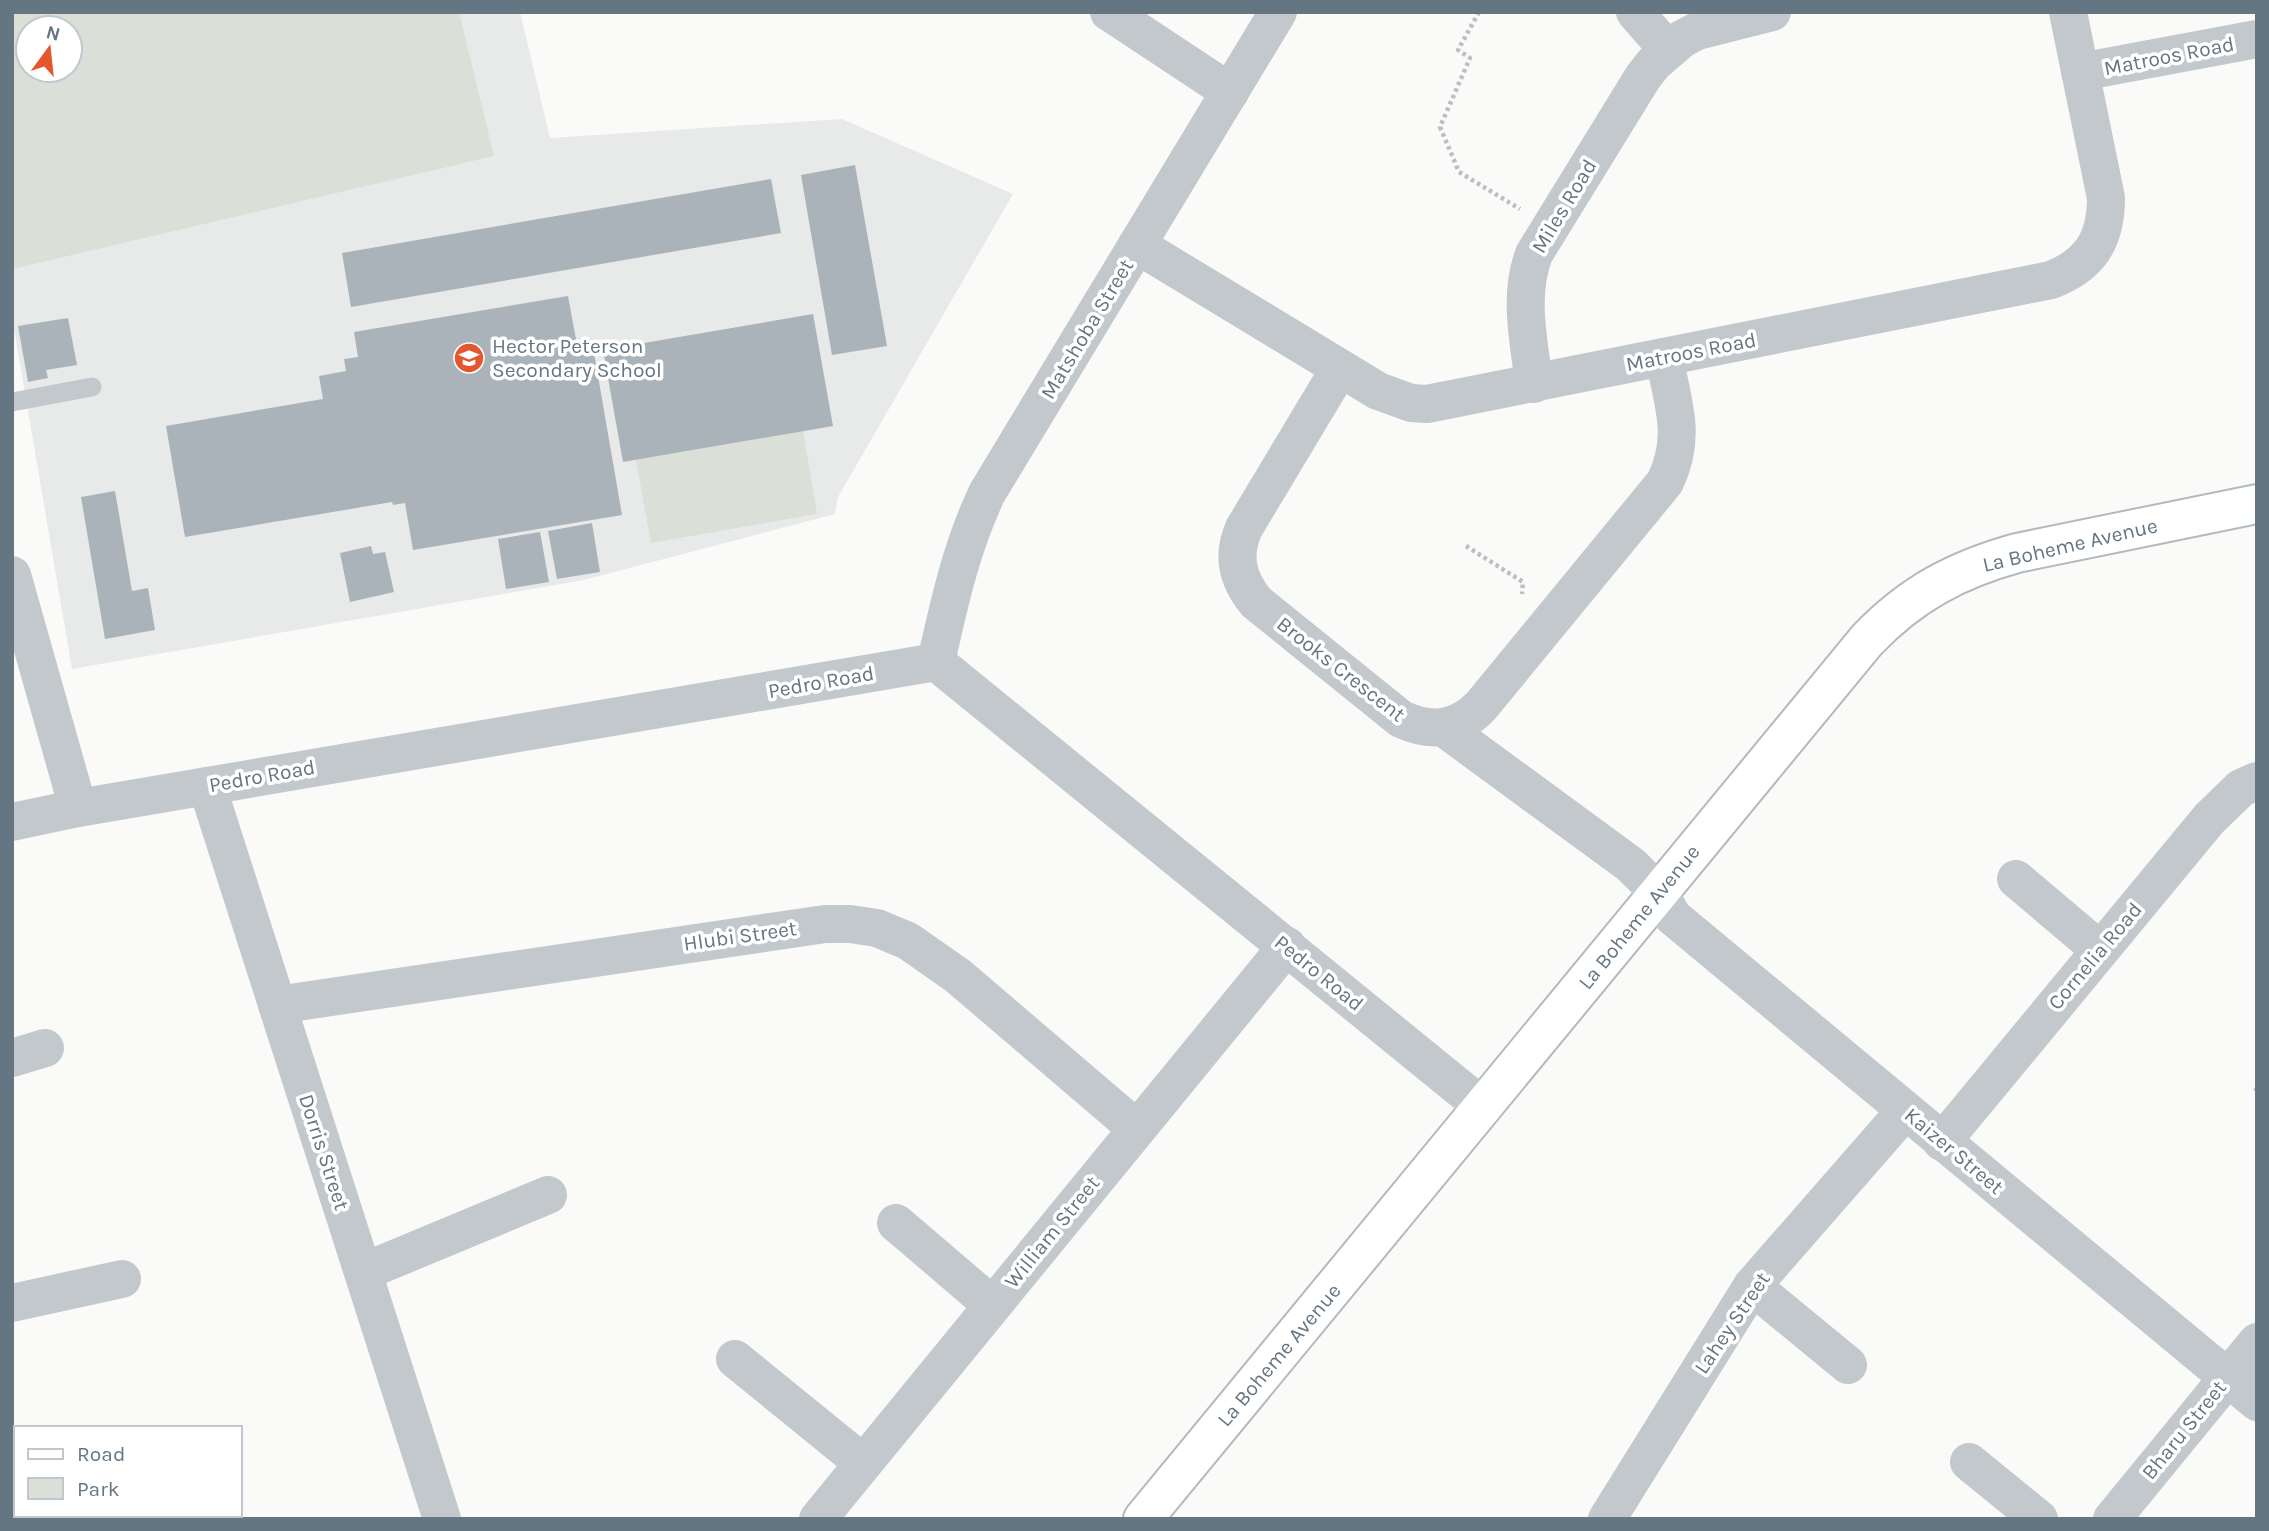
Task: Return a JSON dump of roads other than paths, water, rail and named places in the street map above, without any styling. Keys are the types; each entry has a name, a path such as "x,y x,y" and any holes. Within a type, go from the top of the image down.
{"street":[{"path":"1109,12 1230,92"},
{"name":"Matshoba Street","path":"936,662 956,575 974,520 987,493 1278,12"},
{"path":"1635,12 1668,50"},
{"name":"Miles Road","path":"1534,384 1525,300 1526,283 1534,254 1643,78 1668,50 1697,31 1772,12"},
{"name":"Matroos Road","path":"1137,245 1378,391 1411,403 1427,404 2037,282 2067,273 2082,262 2094,249 2106,216 2106,198 2068,12"},
{"name":"Matroos Road","path":"2080,72 2257,39"},
{"path":"1444,728 1471,716 1665,482 1672,466 1678,436 1664,357"},
{"name":"Brooks Crescent","path":"1340,368 1244,528 1239,540 1237,566 1241,579 1256,602 1401,719 1428,728 1444,728"},
{"name":"La Boheme Avenue","path":"1143,1519 1867,640 1896,612 1930,588 1958,573 2017,553 2257,504"},
{"path":"12,575 78,808"},
{"name":"Pedro Road","path":"12,822 78,808 936,662 1483,1107"},
{"name":"Kaizer Street","path":"1444,728 1631,864 1659,893 1673,917 2257,1402"},
{"name":"Cornelia Road","path":"1942,1142 2208,818 2241,788 2257,780"},
{"name":"Dorris Street","path":"207,786 442,1519"},
{"path":"2016,879 2100,950"},
{"name":"Hlubi Street","path":"277,1005 825,924 850,924 877,928 908,942 958,976 1137,1129"},
{"name":"William Street","path":"818,1519 1287,946"},
{"name":"Lahey Street","path":"1607,1519 1752,1286 1905,1111"},
{"path":"363,1272 548,1195"},
{"path":"895,1223 992,1305"},
{"path":"12,1303 122,1279"},
{"path":"1752,1286 1848,1365"},
{"name":"Bharu Street","path":"2112,1519 2257,1342"},
{"path":"735,1359 863,1463"},
{"path":"1969,1462 2039,1519"},
{"path":"12,1511 14,1519"}],"lane":[{"path":"12,402 92,387"}],"place":[{"name":"Hector Peterson Secondary School","path":"469,358"}]}
